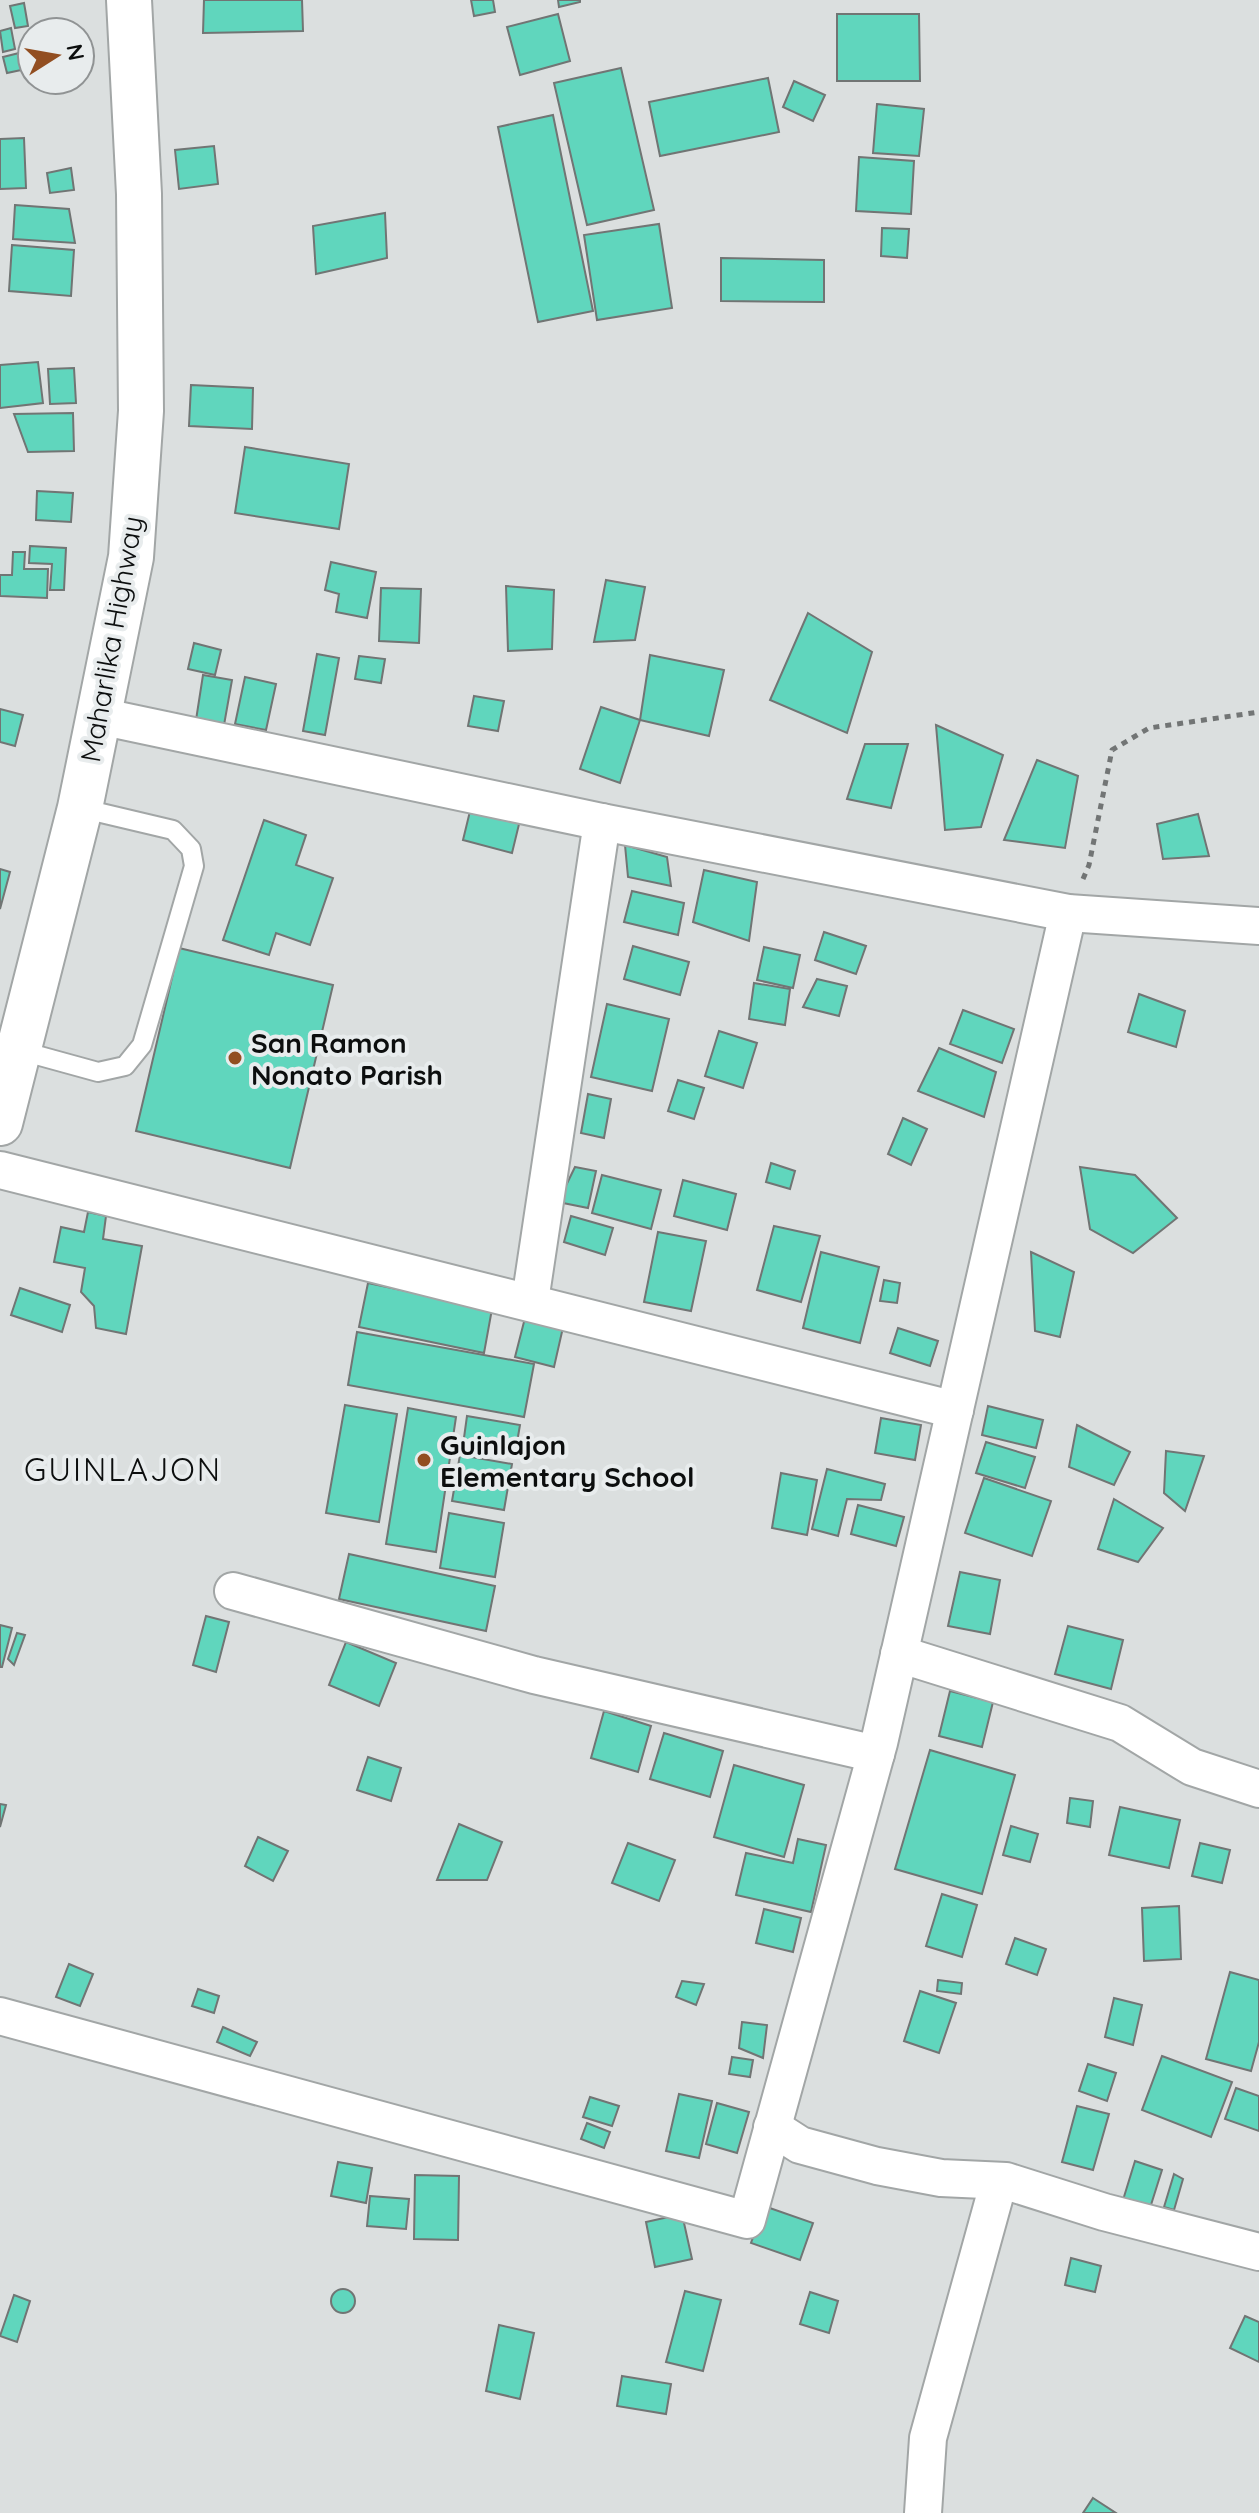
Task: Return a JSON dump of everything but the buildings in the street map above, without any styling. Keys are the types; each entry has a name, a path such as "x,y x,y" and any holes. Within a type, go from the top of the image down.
{"highway":[{"name":"Maharlika Highway","path":"0,1123 80,808 131,557 141,411 139,194 129,0"}],"street":[{"path":"99,716 602,822 1068,913 1259,926"},
{"path":"530,1301 602,822"},
{"path":"0,2016 747,2220 876,1754 1068,913"},
{"path":"0,1170 955,1410"},
{"path":"233,1591 534,1675 876,1754"},
{"path":"899,1654 1120,1723 1192,1767 1259,1789"},
{"path":"772,2127 800,2145 877,2166 941,2178 999,2181 1259,2252"},
{"path":"923,2513 928,2438 999,2181"}],"lane":[{"path":"18,1050 98,1072 125,1066 142,1045 194,866 191,849 173,830 80,808"}],"path":[{"path":"1068,913 1089,865 1112,750 1149,728 1259,712"}],"place":[{"name":"San Ramon Nonato Parish","path":"235,1058"},
{"name":"Guinlajon Elementary School","path":"424,1460"}],"district":[{"name":"GUINLAJON","path":"123,1469"}]}
